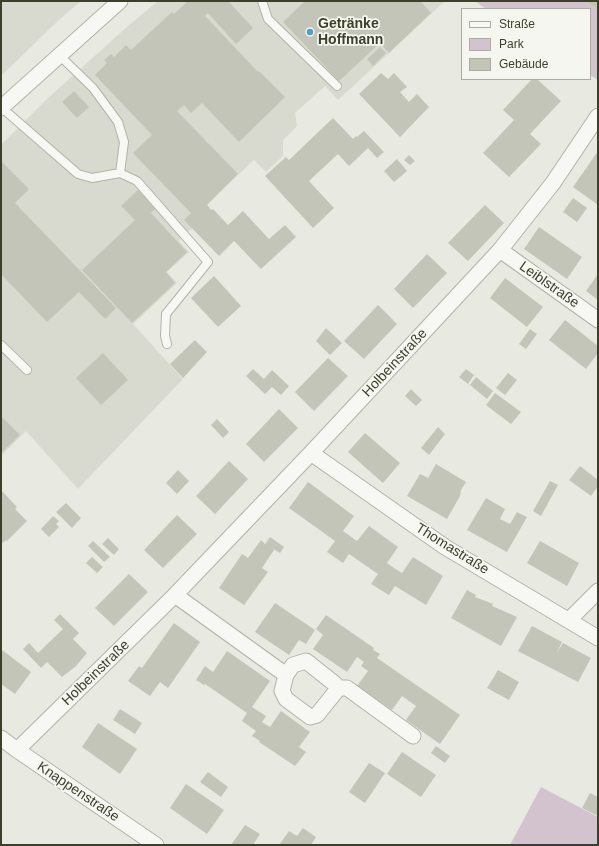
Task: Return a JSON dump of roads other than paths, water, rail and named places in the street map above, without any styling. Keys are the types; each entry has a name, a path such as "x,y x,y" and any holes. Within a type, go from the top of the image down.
{"street":[{"path":"1,108 120,1"},
{"name":"Holbeinstraße","path":"17,750 175,595 311,453 500,250 553,183 598,116"},
{"name":"Leiblstraße","path":"500,250 598,320"},
{"name":"Thomastraße","path":"311,453 445,547 598,638"},
{"path":"569,620 598,591"},
{"path":"175,595 286,675"},
{"path":"306,661 335,684 336,688 317,715 310,717 286,699 282,691 286,675 293,665 306,661"},
{"path":"336,688 347,688 413,736"},
{"name":"Knappenstraße","path":"1,738 156,845"}],"lane":[{"path":"262,1 268,18 337,86"},
{"path":"60,56 92,88 118,122 124,142 120,173"},
{"path":"1,108 78,174 92,178 120,173 137,180 208,262 166,314 165,336 167,344"},
{"path":"1,345 27,370"}],"waterway":[{"path":"591,1 598,5"}],"place":[{"name":"Getränke Hoffmann","path":"310,32"}]}
